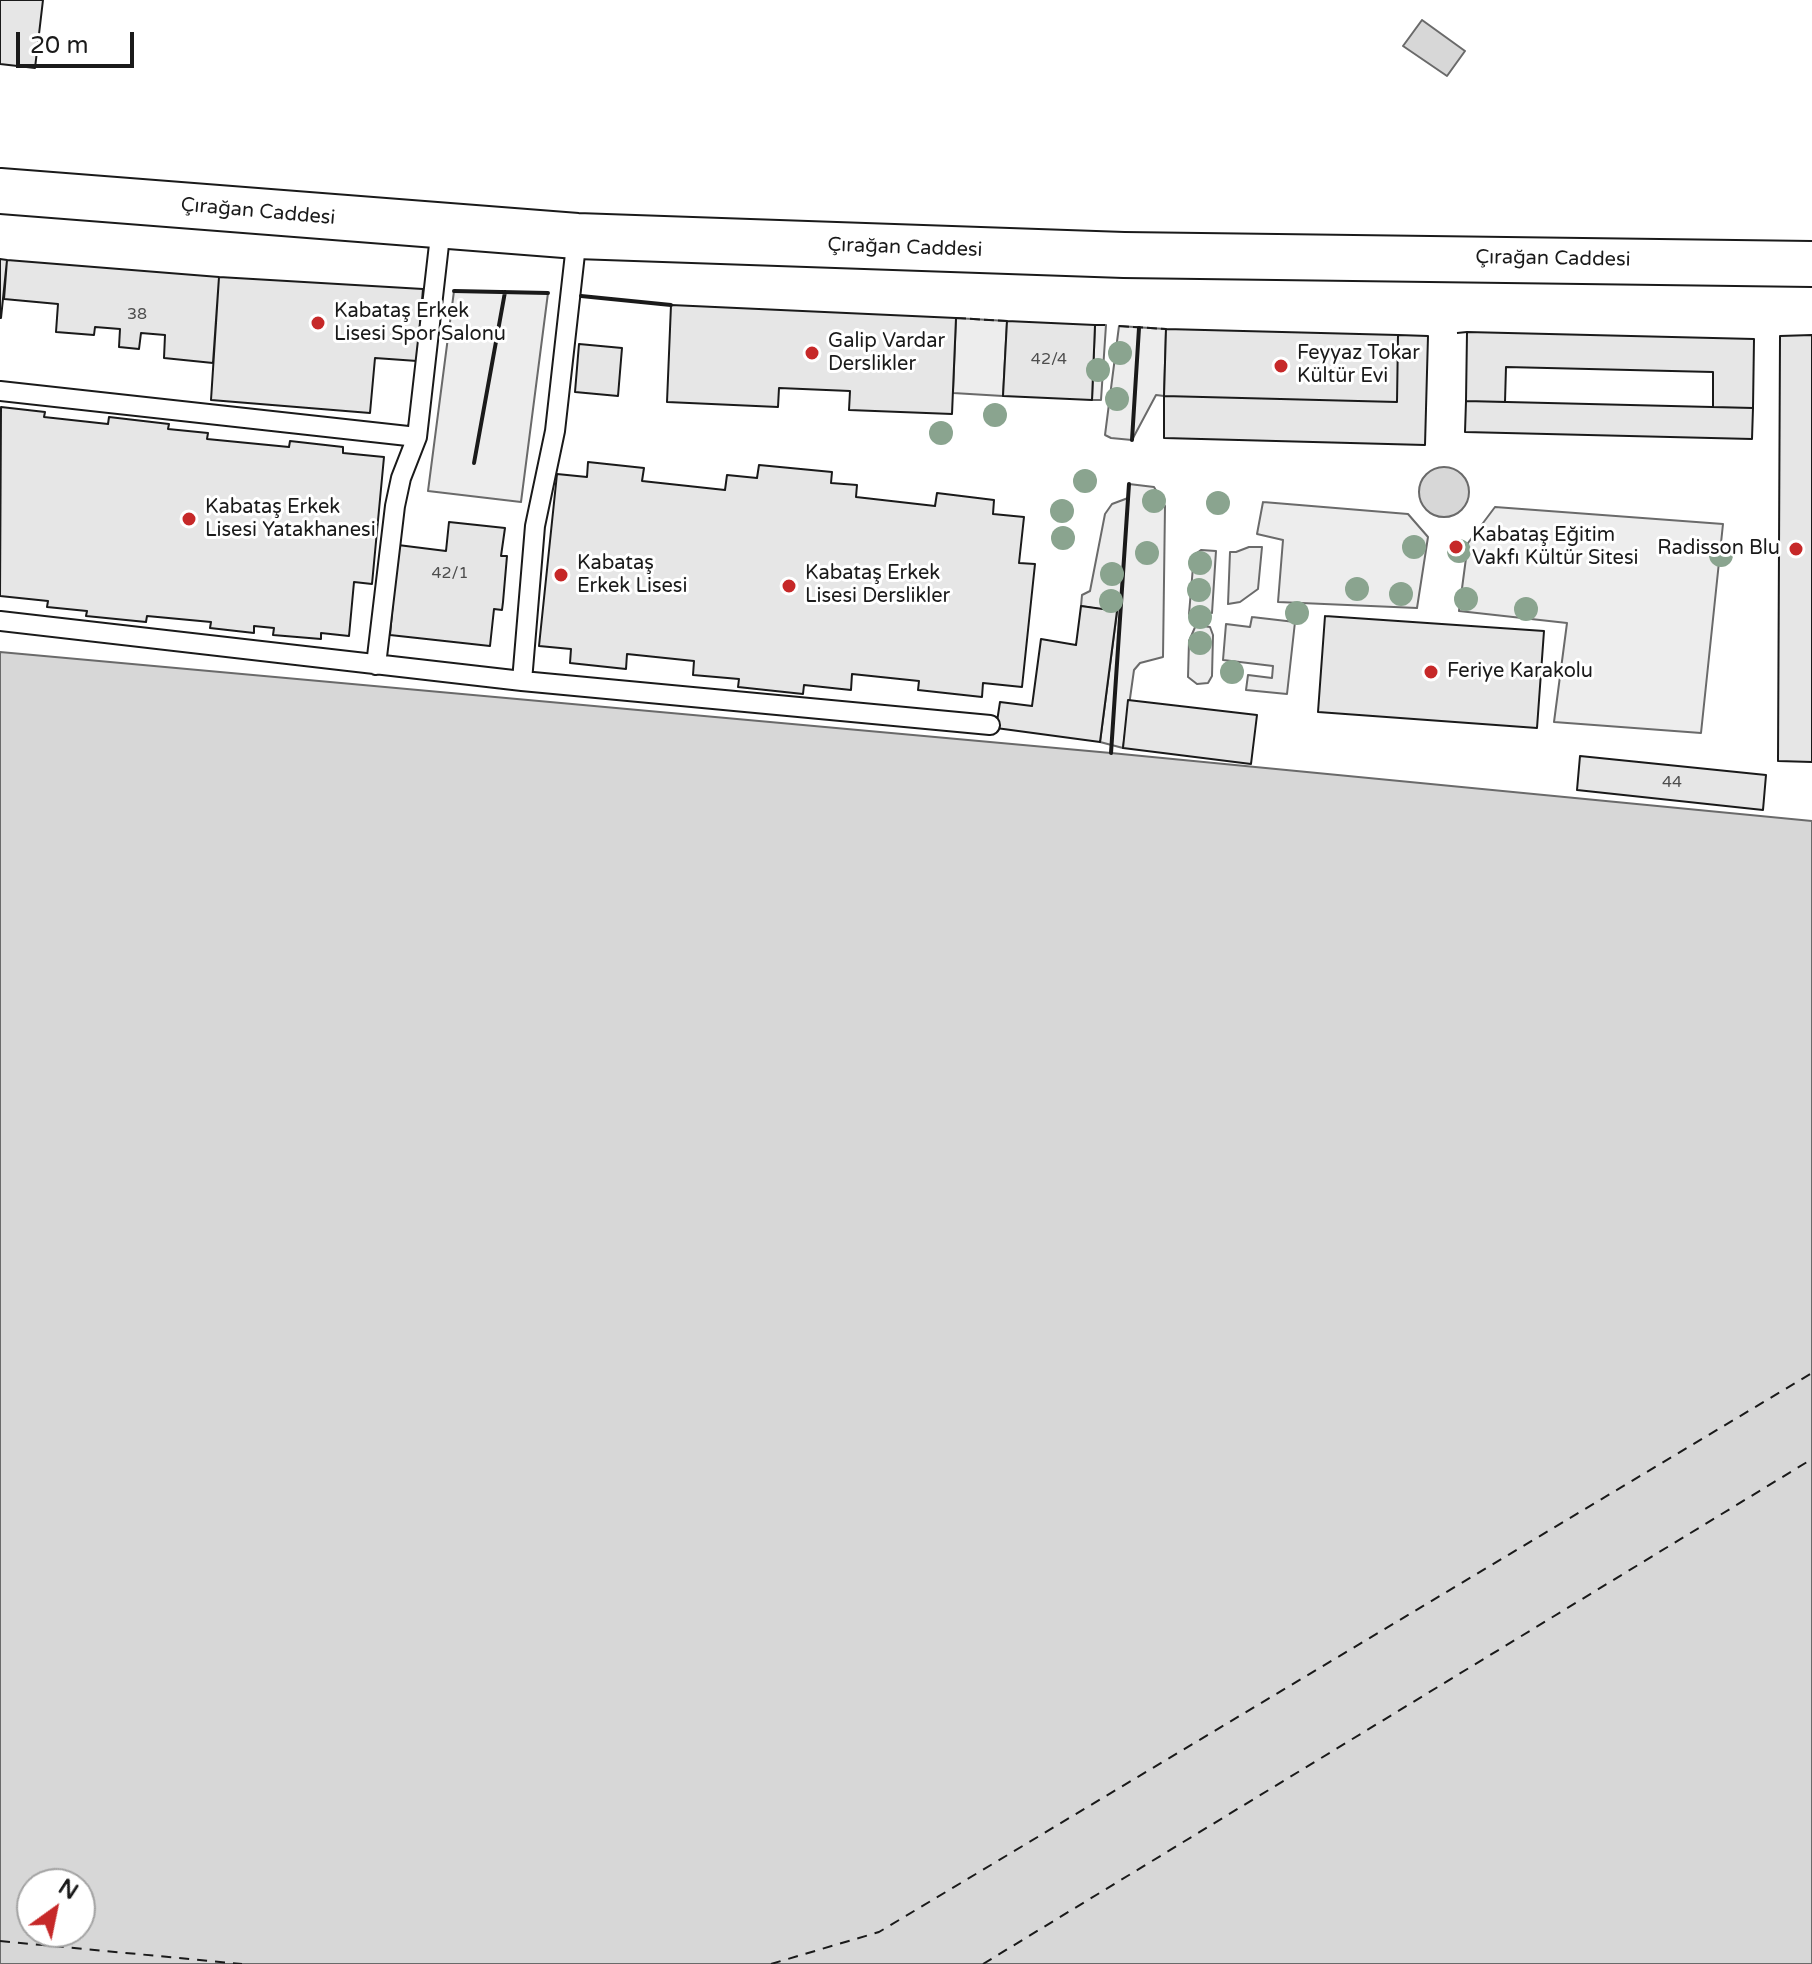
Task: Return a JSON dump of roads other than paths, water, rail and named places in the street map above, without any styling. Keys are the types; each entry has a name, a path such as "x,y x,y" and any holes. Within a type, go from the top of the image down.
{"main road":[{"name":"Çırağan Caddesi","path":"0,191 577,236 1124,255 1812,264"}],"lane":[{"path":"376,665 395,506 401,478 417,437 441,227"},
{"path":"522,681 535,526 555,431 577,236"},
{"path":"0,391 417,437"},
{"path":"0,621 522,681 990,725"}],"place":[{"name":"Kabataş Erkek Lisesi Spor Salonu","path":"318,323"},
{"name":"Galip Vardar Derslikler","path":"812,353"},
{"name":"Feyyaz Tokar Kültür Evi","path":"1281,366"},
{"name":"Kabataş Erkek Lisesi Yatakhanesi","path":"189,519"},
{"name":"Kabataş Eğitim Vakfı Kültür Sitesi","path":"1456,547"},
{"name":"Radisson Blu","path":"1796,549"},
{"name":"Kabataş Erkek Lisesi","path":"561,575"},
{"name":"Kabataş Erkek Lisesi Derslikler","path":"789,586"},
{"name":"Feriye Karakolu","path":"1431,672"}]}
